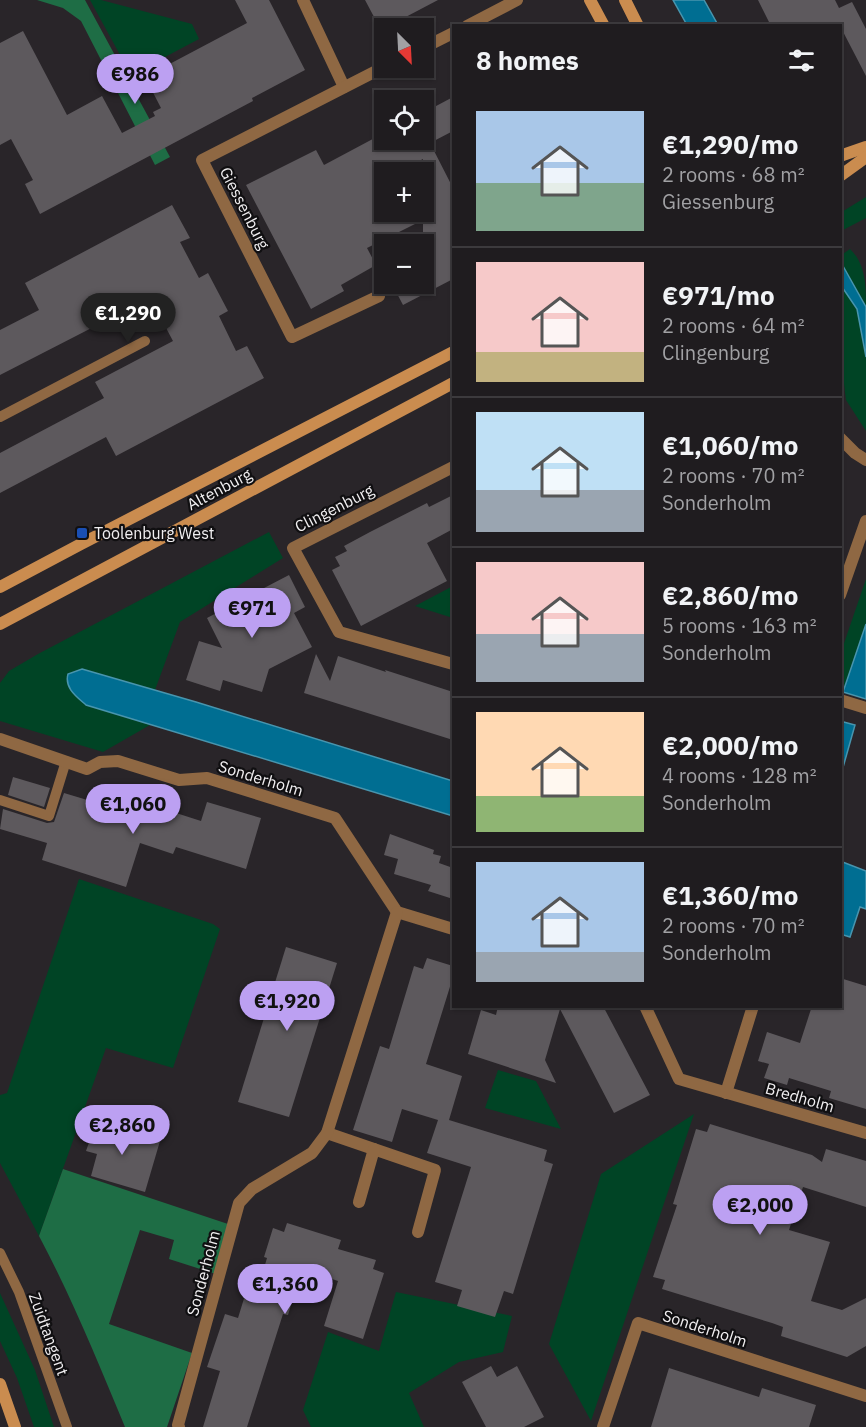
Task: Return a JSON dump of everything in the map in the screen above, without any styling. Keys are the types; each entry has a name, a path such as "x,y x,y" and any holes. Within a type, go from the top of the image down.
{"main road":[{"path":"590,0 603,24"},
{"path":"625,0 637,24"},
{"path":"842,155 866,147"},
{"path":"842,175 866,157"},
{"name":"Altenburg","path":"0,587 452,353"},
{"name":"Altenburg","path":"0,624 452,384"},
{"path":"0,1384 15,1427"}],"street":[{"path":"303,0 344,87"},
{"path":"471,24 518,0"},
{"path":"434,42 452,34"},
{"name":"Giessenburg","path":"374,72 202,160 292,336 380,296"},
{"path":"842,440 866,460"},
{"name":"Clingenburg","path":"452,468 293,548 339,632 452,664"},
{"path":"842,589 866,521"},
{"path":"842,701 866,708"},
{"name":"Sonderholm","path":"0,740 87,769 100,762 118,761 179,780 207,778 335,818 397,912 327,1133 312,1153 252,1189 239,1203 179,1427"},
{"path":"397,912 452,929"},
{"name":"Bredholm","path":"646,1008 679,1079 866,1133"},
{"path":"726,1092 752,1008"},
{"path":"327,1133 435,1170 418,1232"},
{"path":"360,1202 374,1149"},
{"name":"Sonderholm","path":"603,1427 638,1323 866,1396"}],"lane":[{"path":"0,417 145,341"},
{"path":"1,800 49,816 66,761"},
{"name":"Zuidtangent","path":"0,1253 19,1292 67,1427"}],"green space":[{"path":"37,0 85,0 170,157 155,165 81,21 63,8"},
{"path":"90,0 101,0 192,24 199,39 131,75"},
{"path":"866,197 866,218 843,230 842,212"},
{"path":"850,249 859,262 865,285 866,310 842,272 842,255"},
{"path":"842,287 857,309 866,357 866,431 846,400 842,367"},
{"path":"269,532 283,558 180,622 155,690 82,669 86,705 150,725 103,752 0,721 0,683 9,671"},
{"path":"866,579 866,624 843,692 842,649"},
{"path":"452,587 452,618 415,606"},
{"path":"79,879 213,924 220,929 173,1068 106,1048 39,1236 0,1163 0,1095 7,1093"},
{"path":"498,1070 536,1081 561,1129 485,1108"},
{"path":"694,1114 591,1421 549,1344 601,1174"},
{"path":"63,1169 234,1226 219,1275 169,1259 174,1240 140,1230 109,1324 192,1353 167,1427 125,1427 74,1307 39,1236"},
{"path":"396,1292 512,1316 503,1352 459,1362 409,1393 424,1427 311,1427 303,1410 328,1332 379,1351"},
{"path":"0,1293 35,1370 54,1427 34,1427 17,1378 0,1341"}],"water":[{"path":"673,0 704,0 717,24 686,24"},
{"path":"842,267 866,307 866,357 857,309 842,287"},
{"path":"866,624 866,699 843,692"},
{"path":"82,669 452,781 452,816 86,705 72,692 68,684 68,674"},
{"path":"842,722 855,725 842,771"},
{"path":"842,862 866,871 866,909 860,907 850,937 842,935"}],"building":[{"path":"235,0 269,0 305,70 252,98 253,101 40,214 25,184 33,180 11,139 0,145 0,43 23,31 67,115 102,96 122,133 155,116 153,112 161,108 145,77 247,23"},
{"path":"365,0 438,0 404,18 375,18"},
{"path":"758,0 835,0 839,8 852,2 866,29 866,76 842,30 842,24 838,22 834,24 770,24"},
{"path":"452,98 452,132 434,141 434,107"},
{"path":"374,138 374,150 434,150 452,186 452,280 434,289 434,234 423,234 423,222 434,222 434,162 423,162 423,159 417,162 374,162 374,222 419,222 395,234 374,234 374,244 367,248 374,266 341,285 344,291 311,309 246,185 316,150 324,165"},
{"path":"172,205 190,238 180,242 199,278 208,273 228,311 219,316 236,351 247,346 264,378 116,456 106,437 0,493 0,453 104,398 95,382 173,341 150,298 0,375 0,330 39,310 25,283"},
{"path":"397,294 424,294 403,305"},
{"path":"452,496 452,530 427,543 447,581 361,626 332,570 340,566 335,557 347,551 344,546 370,532 427,503 429,507"},
{"path":"289,575 305,607 294,613 312,647 269,669 262,692 223,680 220,691 186,680 199,641 222,648 207,618"},
{"path":"316,654 330,681 338,656 386,672 385,670 452,692 452,740 304,693"},
{"path":"13,777 50,788 44,807 8,795"},
{"path":"64,793 104,805 106,801 117,804 120,795 201,821 207,802 261,818 246,869 176,847 173,854 140,843 126,887 42,860 47,843 0,829 3,809 47,823 54,822"},
{"path":"390,834 434,850 433,854 441,856 439,863 452,868 452,899 428,891 431,885 394,874 398,859 384,855"},
{"path":"286,947 337,963 289,1117 238,1102"},
{"path":"427,958 452,966 452,980 426,1064 462,1076 449,1120 547,1150 544,1161 553,1164 513,1294 504,1291 495,1317 457,1306 462,1290 435,1282 471,1167 427,1153 438,1120 402,1109 392,1142 353,1130 380,1046 389,1049 414,966 423,969"},
{"path":"842,979 866,986 866,1109 829,1098 831,1091 789,1078 787,1085 764,1078 769,1064 758,1061 767,1032 800,1043 811,1008 842,1008"},
{"path":"498,1008 604,1008 650,1095 614,1113 560,1009 545,1060 556,1083 468,1054 481,1010 496,1015"},
{"path":"96,1122 160,1141 145,1192 91,1176 97,1154 86,1151"},
{"path":"710,1124 812,1155 822,1162 826,1149 866,1161 866,1207 803,1187 789,1230 830,1242 811,1301 842,1310 866,1298 866,1346 847,1357 781,1336 783,1327 662,1289 665,1280 653,1277 677,1205 673,1204 696,1129 707,1132"},
{"path":"287,1223 341,1240 338,1249 376,1260 373,1269 384,1273 363,1339 324,1326 338,1281 302,1269 288,1315 283,1314 247,1427 203,1427 220,1371 207,1367 225,1314 238,1318 246,1292 256,1295 273,1228 284,1232"},
{"path":"491,1366 497,1377 517,1366 544,1417 524,1427 486,1427 462,1382"},
{"path":"669,1368 759,1397 762,1388 816,1405 809,1427 651,1427"}],"place":[{"name":"Toolenburg West","path":"82,533"}]}
